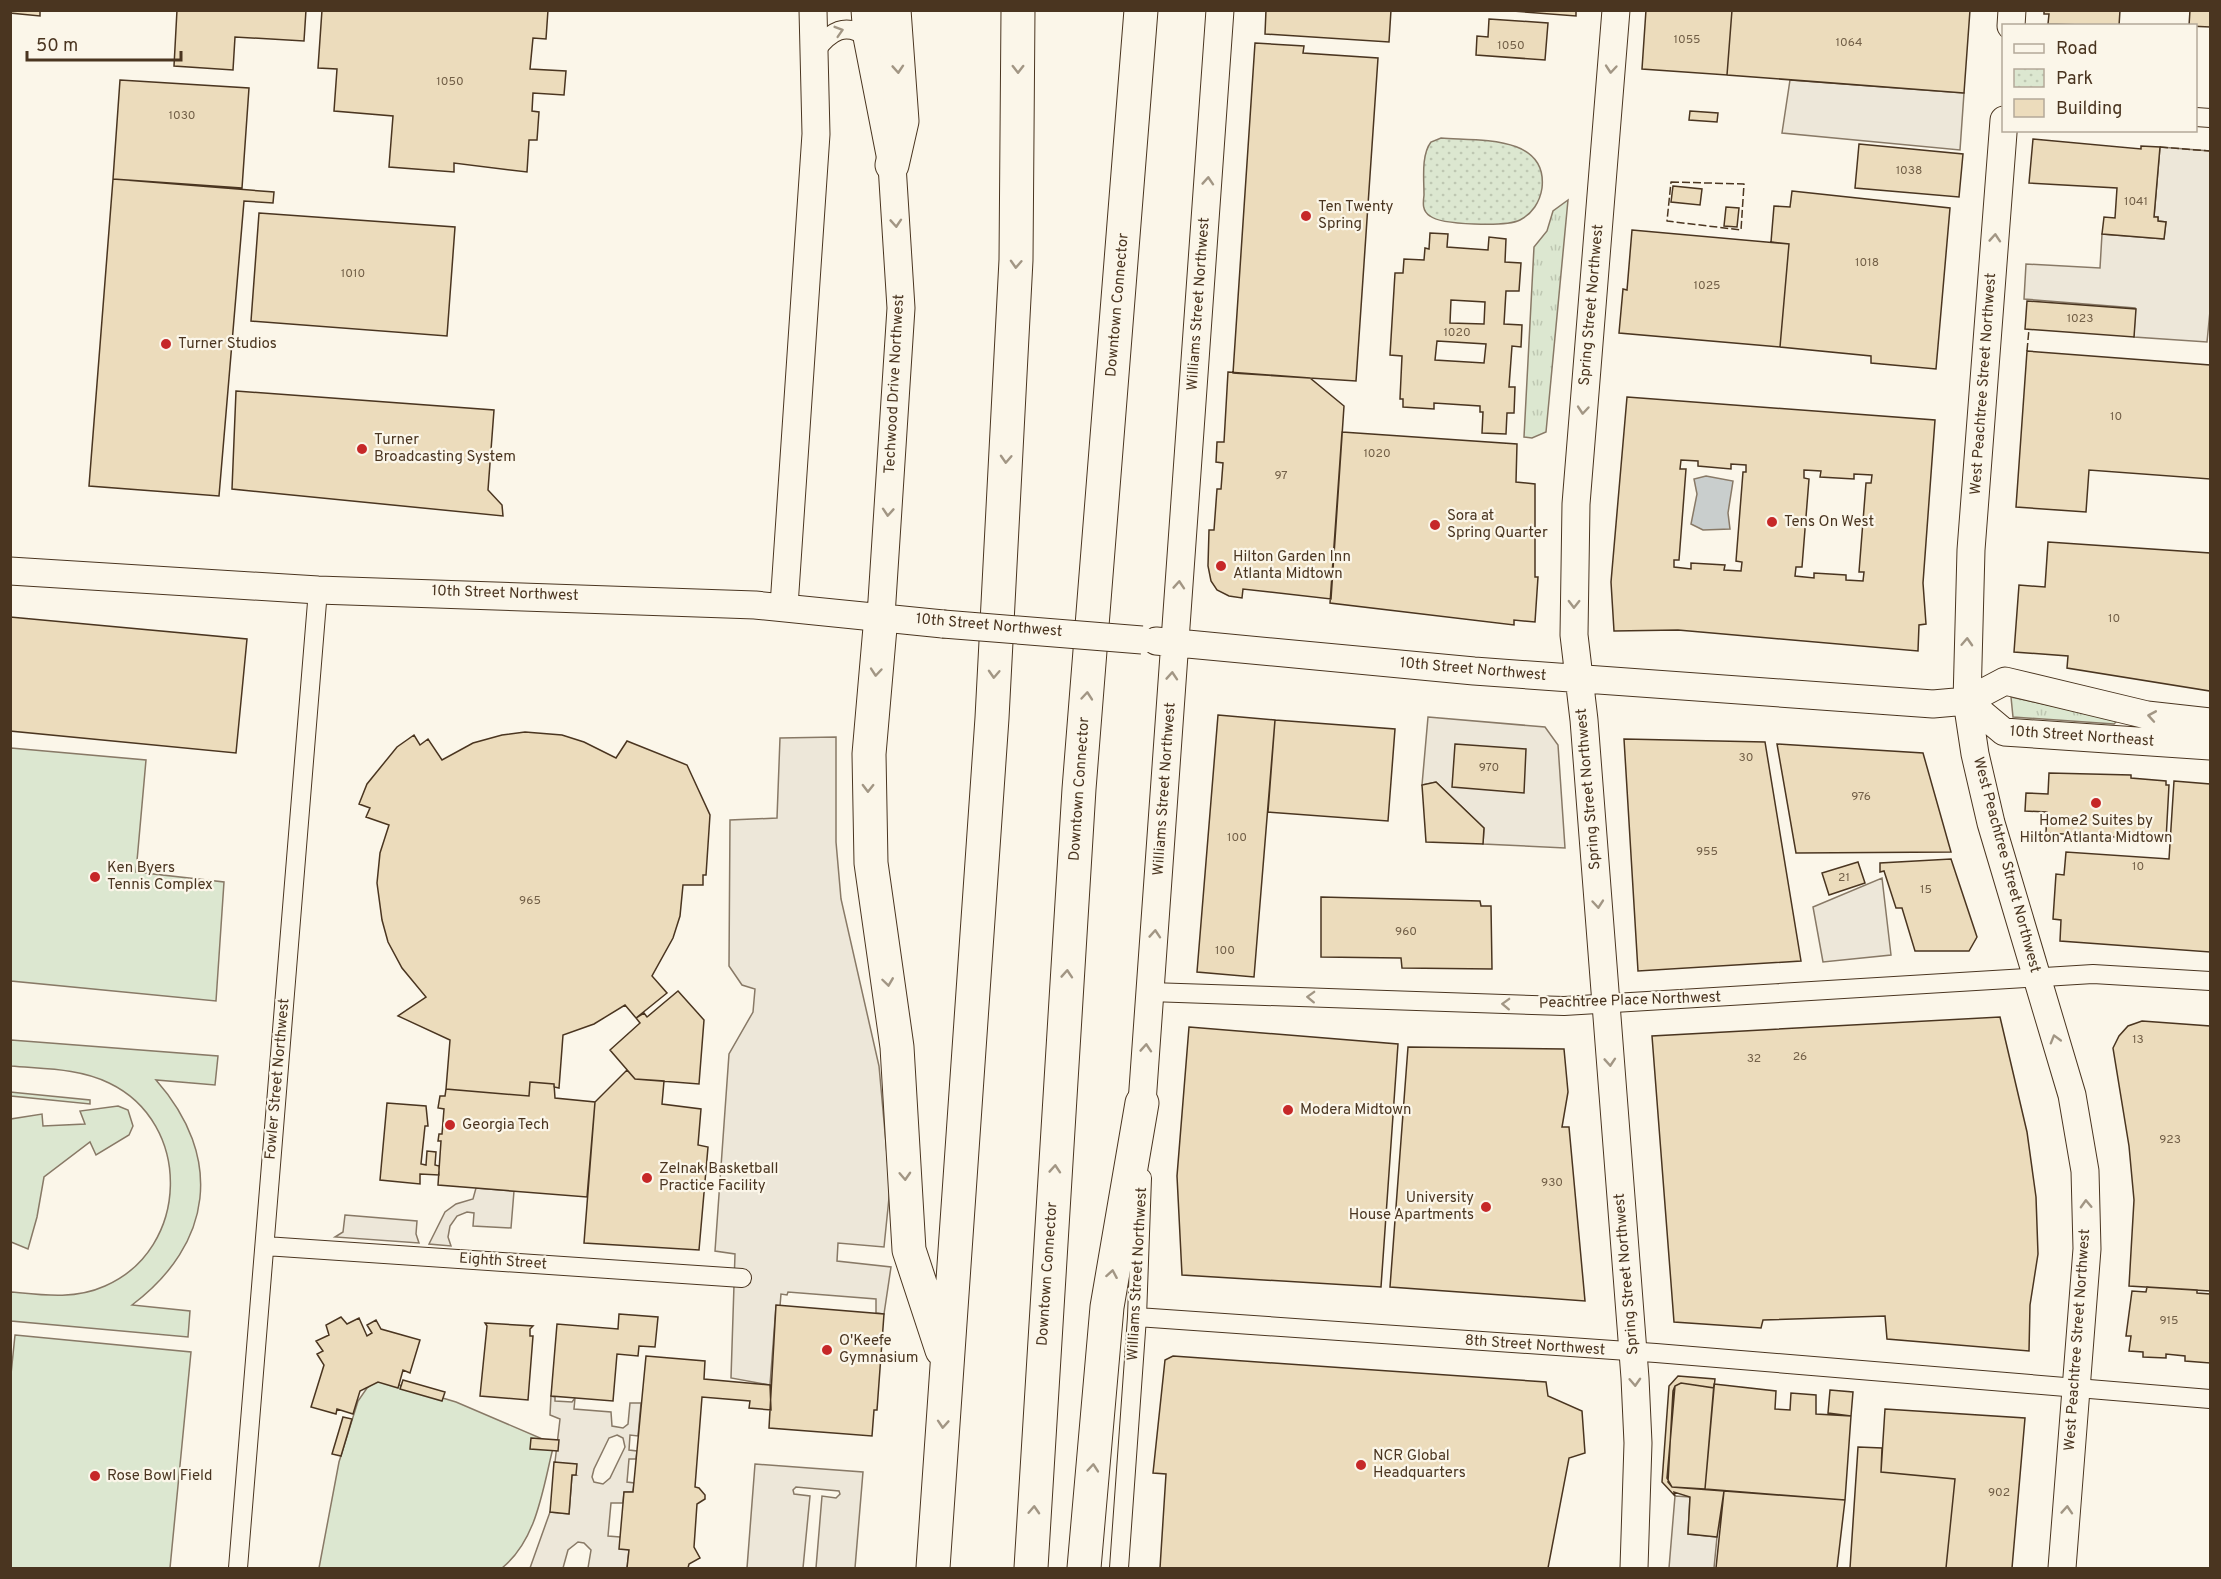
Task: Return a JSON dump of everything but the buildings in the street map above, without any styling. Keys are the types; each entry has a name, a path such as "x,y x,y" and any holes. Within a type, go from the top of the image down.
{"highway":[{"path":"892,165 902,121 894,10"},
{"path":"933,1569 992,718 1016,260 1018,10"},
{"name":"Downtown Connector","path":"1030,1569 1078,801 1141,10"},
{"path":"881,615 869,754 871,862 897,1047 909,1250 947,1365"},
{"path":"1084,1569 1107,1307 1142,1103"}],"main road":[{"path":"784,606 809,266 816,134 816,50 813,10"},
{"name":"Williams Street Northwest","path":"1142,1103 1220,10"},
{"name":"Spring Street Northwest","path":"1616,10 1575,504 1574,635 1633,1352 1638,1443 1634,1569"},
{"name":"Techwood Drive Northwest","path":"866,24 892,165 902,308 881,615"},
{"name":"West Peachtree Street Northwest","path":"2003,132 1971,550 1967,701 1975,754 1991,823 2072,1095 2085,1171 2087,1249 2062,1569"},
{"name":"10th Street Northwest","path":"10,572 318,590 589,597 784,606 881,615 943,624 1579,679 1933,704 1967,701"},
{"name":"10th Street Northeast","path":"2211,722 2147,715 2005,681 1967,701 2004,732 2211,746"}],"street":[{"path":"816,50 830,34 838,30 856,30 866,24"},
{"name":"Fowler Street Northwest","path":"238,1569 318,590"},
{"name":"Peachtree Place Northwest","path":"1150,992 1564,1006 2093,974 2211,981"},
{"name":"Williams Street Northwest","path":"1119,1569 1137,1317 1142,1206 1142,1103"},
{"name":"Eighth Street","path":"265,1246 742,1278"},
{"name":"8th Street Northwest","path":"1137,1317 1633,1352 2211,1399"}],"green space":[{"path":"1441,138 1490,141 1522,149 1534,158 1541,170 1542,188 1535,207 1520,220 1502,224 1460,223 1430,216 1424,207 1424,160 1431,142"},
{"path":"1568,200 1546,432 1532,438 1524,437 1534,247 1547,231 1553,211"},
{"path":"2011,697 2114,719 2116,722 2114,724 2013,717"},
{"name":"Ken Byers Tennis Complex","path":"11,748 146,760 136,872 224,882 216,1001 11,981"},
{"path":"11,1040 218,1056 215,1085 156,1080 178,1109 192,1139 200,1169 200,1198 193,1227 179,1255 159,1281 132,1305 190,1311 188,1337 11,1321 11,1292 58,1295 82,1293 105,1286 133,1268 153,1244 166,1216 170,1186 167,1155 156,1126 136,1102 109,1083 86,1074 11,1066"},
{"path":"10,1092 90,1100 90,1104 11,1096"},
{"path":"118,1106 128,1110 133,1126 129,1135 96,1155 90,1142 44,1177 37,1217 28,1249 11,1242 11,1119 42,1114 43,1126 85,1124 80,1111"},
{"name":"Rose Bowl Field","path":"15,1335 191,1352 170,1568 11,1568 10,1384"},
{"path":"379,1379 456,1402 554,1444 531,1527 524,1542 502,1568 319,1568 339,1462 358,1401 367,1388"}],"shaded area":[{"path":"1790,80 1964,93 1960,150 1782,133"},
{"path":"2160,147 2210,151 2210,311 2207,342 2134,337 2135,308 2024,299 2026,264 2100,268 2102,234 2164,239 2166,222 2158,221 2158,217 2154,217"},
{"path":"1706,476 1733,481 1728,513 1730,529 1703,530 1691,524 1697,494 1694,479"},
{"path":"1428,717 1545,727 1558,745 1565,848 1483,844 1484,828 1436,782 1422,785"},
{"path":"836,737 836,842 841,899 879,1066 890,1188 884,1247 838,1243 837,1261 891,1267 884,1314 876,1313 876,1299 788,1292 787,1295 781,1294 780,1306 776,1306 770,1385 731,1378 735,1254 715,1251 729,1054 753,1012 755,989 742,985 729,966 730,820 777,818 780,738"},
{"path":"1882,878 1891,955 1823,962 1813,907"},
{"path":"476,1188 514,1191 511,1228 473,1226 474,1213 467,1212 457,1216 450,1226 448,1237 451,1246 429,1244 445,1212 456,1204 473,1199"},
{"path":"345,1215 417,1221 416,1234 419,1243 335,1237 343,1232"},
{"path":"551,1396 555,1397 555,1401 572,1402 575,1398 574,1409 611,1412 612,1426 623,1428 628,1424 630,1403 641,1403 638,1436 630,1435 629,1450 637,1451 636,1459 629,1459 627,1482 634,1483 633,1492 624,1492 623,1503 611,1503 608,1536 620,1537 629,1550 627,1568 588,1568 591,1550 584,1543 578,1542 568,1550 563,1568 530,1568 550,1512 569,1514 572,1475 576,1475 555,1462 560,1419 550,1415","holes":["617,1435 623,1438 625,1447 610,1478 603,1484 594,1482 592,1477 594,1469 609,1438"]},
{"path":"755,1464 863,1472 855,1568 816,1568 822,1496 836,1498 840,1494 839,1491 796,1487 793,1490 794,1494 810,1496 803,1568 747,1568"},
{"path":"1675,1496 1690,1497 1688,1534 1717,1537 1714,1568 1669,1568"}],"fence":[{"path":"2160,147 2210,151"},
{"path":"1671,182 1744,184 1741,230 1667,221 1671,182"},
{"path":"2027,351 2029,329"}],"place":[{"name":"Ten Twenty Spring","path":"1306,216"},
{"name":"Turner Studios","path":"166,344"},
{"name":"Turner Broadcasting System","path":"362,449"},
{"name":"Tens On West","path":"1772,522"},
{"name":"Sora at Spring Quarter","path":"1435,525"},
{"name":"Hilton Garden Inn Atlanta Midtown","path":"1221,566"},
{"name":"Home2 Suites by Hilton Atlanta Midtown","path":"2096,803"},
{"name":"Ken Byers Tennis Complex","path":"95,877"},
{"name":"Modera Midtown","path":"1288,1110"},
{"name":"Georgia Tech","path":"450,1125"},
{"name":"Zelnak Basketball Practice Facility","path":"647,1178"},
{"name":"University House Apartments","path":"1486,1207"},
{"name":"O'Keefe Gymnasium","path":"827,1350"},
{"name":"NCR Global Headquarters","path":"1361,1465"},
{"name":"Rose Bowl Field","path":"95,1476"}]}
